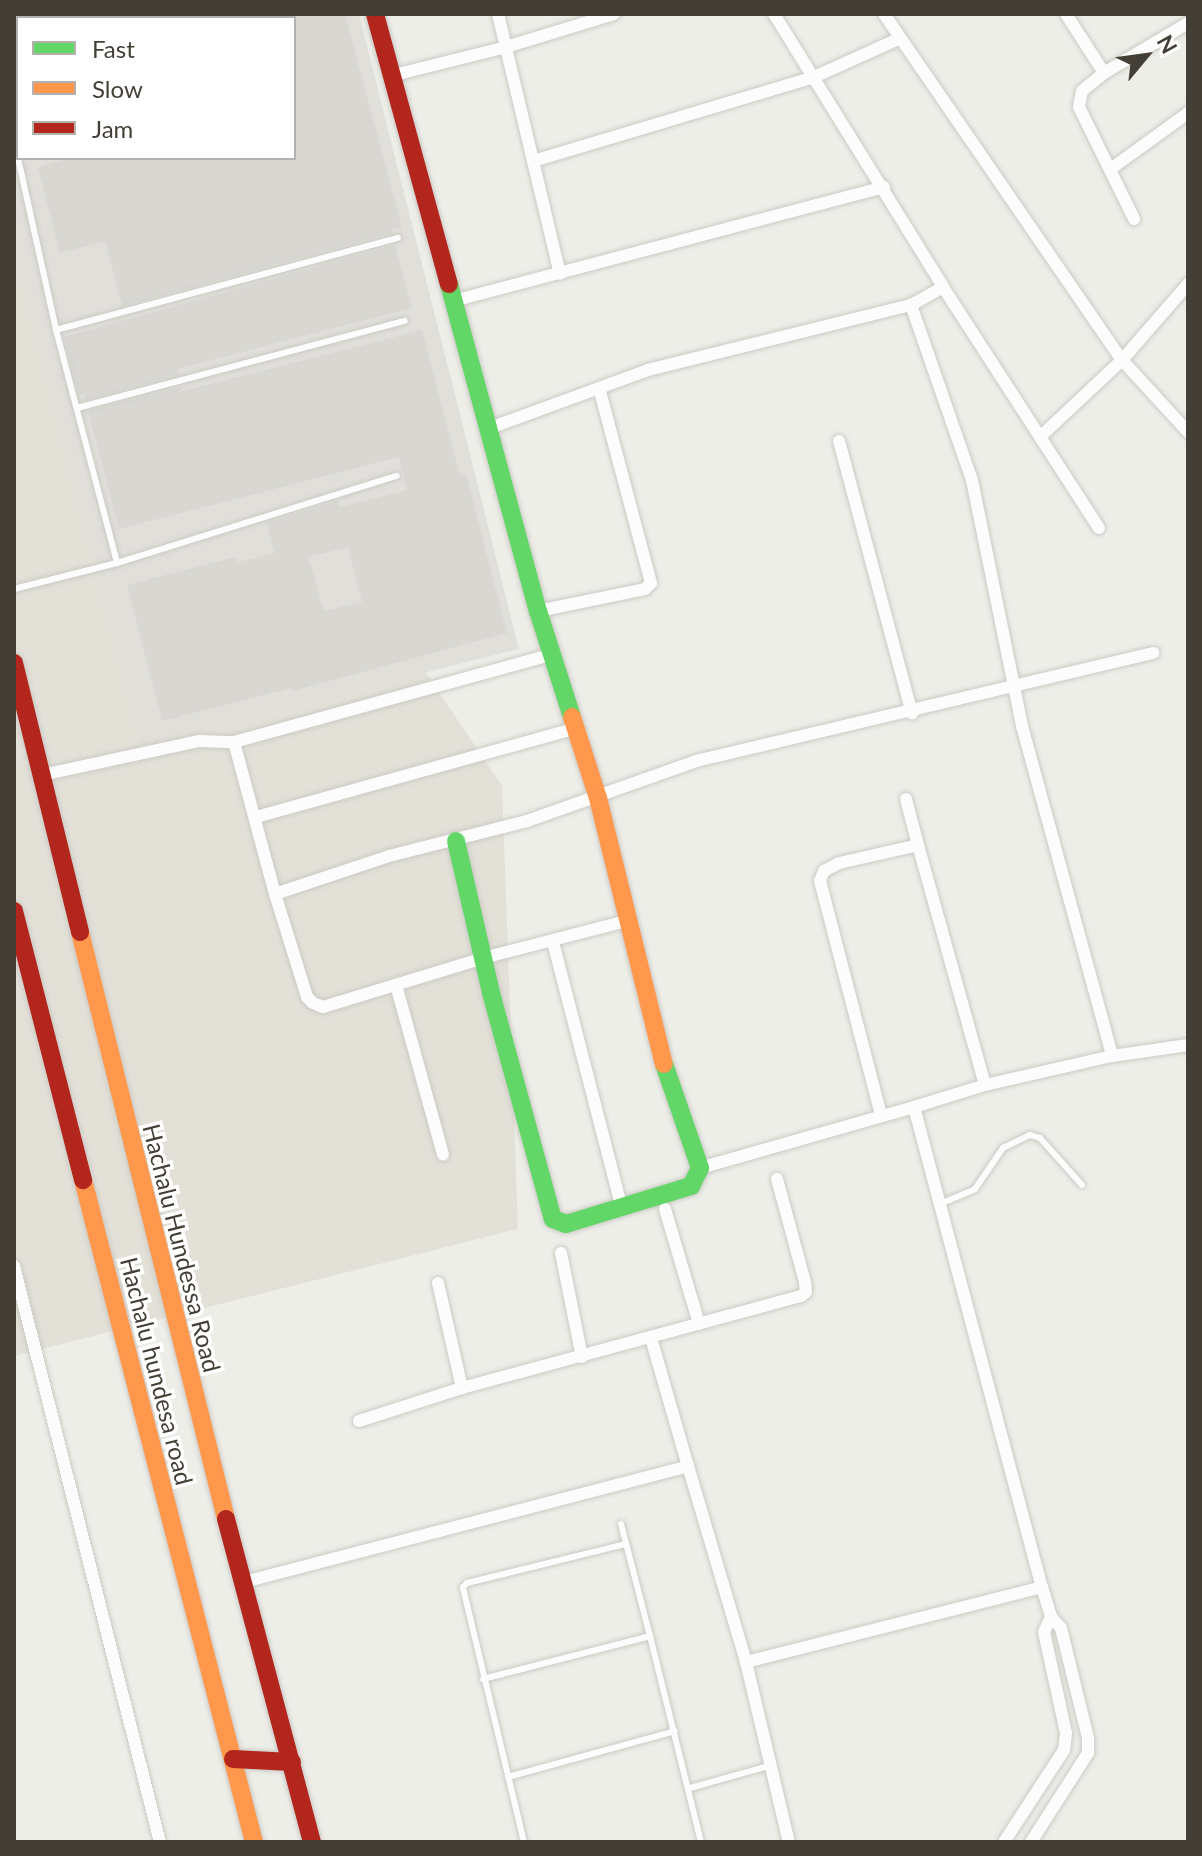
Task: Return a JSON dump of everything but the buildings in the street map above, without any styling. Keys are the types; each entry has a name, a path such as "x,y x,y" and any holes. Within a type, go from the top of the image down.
{"main road":[{"path":"375,14 538,611 598,798 667,1074 700,1168 691,1186 566,1224 553,1219 522,1115 456,841"},
{"name":"Hachalu Hundessa Road","path":"14,663 194,1398 312,1842"},
{"name":"Hachalu hundesa road","path":"14,911 254,1842"},
{"path":"233,1759 292,1762"}],"street":[{"path":"498,14 560,274"},
{"path":"390,76 506,47 614,14"},
{"path":"774,14 884,187 943,287 1099,528"},
{"path":"884,14 898,39 1122,360 1188,432"},
{"path":"1066,14 1104,73"},
{"path":"1134,219 1112,168 1079,107 1082,91 1104,73 1188,23"},
{"path":"533,161 814,77 898,39"},
{"path":"1112,168 1188,113"},
{"path":"453,301 884,187"},
{"path":"1040,437 1122,360 1188,284"},
{"path":"487,429 600,391 648,370 911,305 943,287"},
{"path":"911,305 972,480 1014,687 1112,1056"},
{"path":"538,611 645,589 651,583 600,391"},
{"path":"839,441 912,713"},
{"path":"275,894 389,856 456,841 598,798 696,761 912,713 1153,653"},
{"path":"42,775 199,741 234,742 553,654"},
{"path":"256,817 577,728"},
{"path":"234,742 275,894 307,997 313,1003 323,1007 483,958 630,920"},
{"path":"906,799 985,1085"},
{"path":"881,1115 820,881 824,871 839,863 918,845"},
{"path":"553,942 622,1208"},
{"path":"396,985 443,1155"},
{"path":"700,1168 985,1085 1112,1056 1188,1045"},
{"path":"914,1107 1042,1587 1051,1617 1061,1628 1065,1640 1088,1753 1031,1842"},
{"path":"359,1421 462,1388 792,1300 806,1292 777,1179"},
{"path":"665,1209 699,1324"},
{"path":"561,1253 582,1357"},
{"path":"14,1266 160,1842"},
{"path":"438,1283 462,1388"},
{"path":"651,1338 746,1662 789,1842"},
{"path":"244,1582 688,1466"},
{"path":"746,1662 1042,1587"},
{"path":"1004,1842 1064,1750 1066,1733 1044,1632 1051,1617"}],"lane":[{"path":"18,160 56,330 117,563"},
{"path":"56,330 398,238"},
{"path":"77,408 405,321"},
{"path":"14,589 117,563 397,476"},
{"path":"940,1204 975,1189 1003,1148 1030,1135 1040,1138 1082,1185"},
{"path":"621,1524 690,1788 701,1842"},
{"path":"524,1842 462,1591 464,1585 626,1544"},
{"path":"483,1679 650,1636"},
{"path":"508,1777 675,1731"},
{"path":"690,1788 769,1766"}],"shaded area":[{"path":"14,14 359,14 519,649 140,744 14,246"},
{"path":"14,195 275,448 502,786 518,1229 14,1356"}],"traffic: fast":[{"path":"449,284 538,611 572,717"},
{"path":"456,841 491,993 553,1219 566,1224 691,1186 700,1168 664,1064"}],"traffic: slow":[{"path":"572,717 598,798 664,1064"},
{"path":"80,932 226,1519"},
{"path":"83,1180 254,1842"}],"traffic: jam":[{"path":"375,14 449,284"},
{"path":"14,663 80,932"},
{"path":"14,911 83,1180"},
{"path":"226,1519 312,1842"},
{"path":"233,1759 292,1762"}]}
